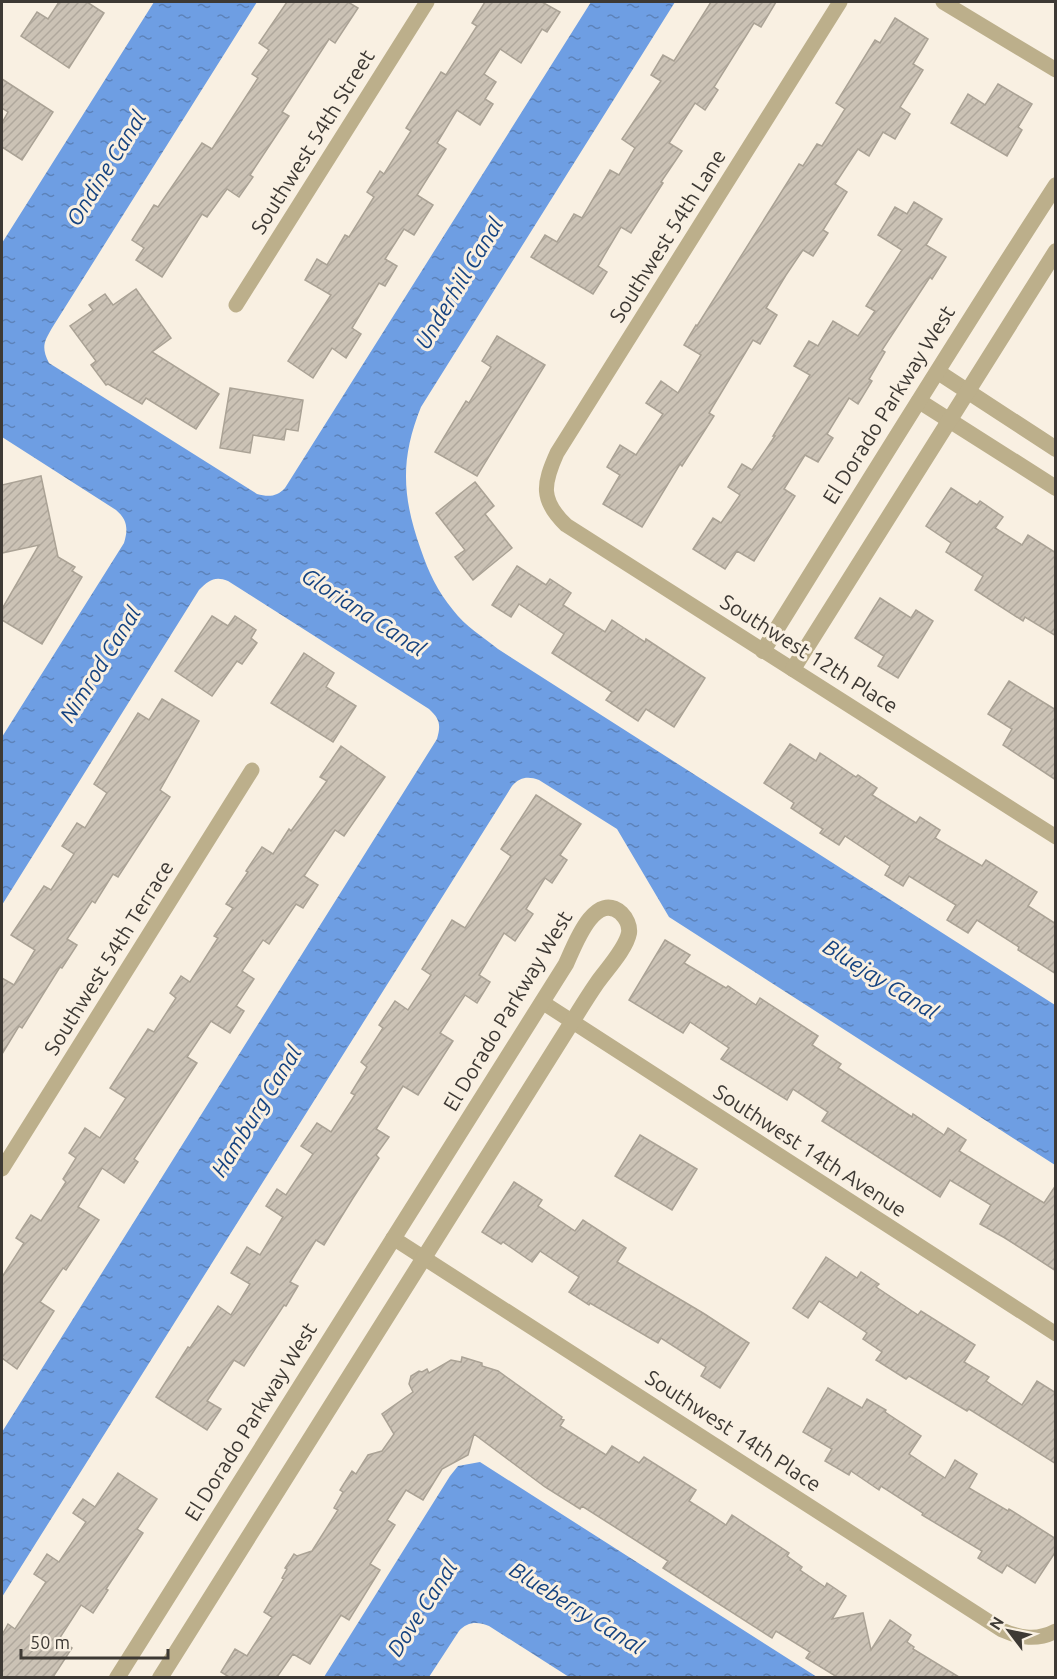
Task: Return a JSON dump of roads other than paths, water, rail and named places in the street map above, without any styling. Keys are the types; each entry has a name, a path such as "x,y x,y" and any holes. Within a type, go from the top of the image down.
{"street":[{"name":"Southwest 54th Street","path":"236,305 427,2"},
{"name":"Southwest 54th Lane","path":"548,499 546,482 556,453 840,2"},
{"path":"944,2 1056,70"},
{"name":"El Dorado Parkway West","path":"763,651 959,335 1056,185"},
{"path":"793,669 1056,251"},
{"path":"938,372 1056,449"},
{"path":"919,401 1056,488"},
{"name":"Southwest 12th Place","path":"548,499 554,514 566,525 1056,837"},
{"name":"Southwest 54th Terrace","path":"2,1169 252,770"},
{"name":"El Dorado Parkway West","path":"117,1677 566,964 586,923 593,914 603,908 609,907 616,910 622,914 630,931 626,942 572,1022 160,1677"},
{"name":"Southwest 14th Avenue","path":"542,1002 1056,1334"},
{"name":"Southwest 14th Place","path":"393,1238 1002,1630 1018,1636 1033,1638 1046,1636 1056,1631"}],"water":[{"path":"154,2 257,2 52,328 45,341 44,349 49,363 257,494 269,496 276,495 285,488 591,2 675,2 421,407 409,444 406,478 410,513 415,531 438,589 463,621 498,649 1055,1005 1055,1165 669,917 617,829 539,780 521,779 512,786 2,1597 2,1432 437,739 439,730 439,722 429,709 228,581 212,580 199,590 2,905 2,737 124,543 126,529 125,521 116,510 2,437 2,243"},
{"path":"480,1462 817,1677 569,1677 489,1626 476,1623 469,1624 459,1631 429,1677 324,1677 450,1476 458,1466"}],"water label":[{"name":"Ondine Canal","path":"106,168"},
{"name":"Underhill Canal","path":"459,283"},
{"name":"Gloriana Canal","path":"364,612"},
{"name":"Nimrod Canal","path":"100,664"},
{"name":"Bluejay Canal","path":"881,979"},
{"name":"Hamburg Canal","path":"256,1111"},
{"name":"Dove Canal","path":"422,1608"},
{"name":"Blueberry Canal","path":"577,1608"}]}
